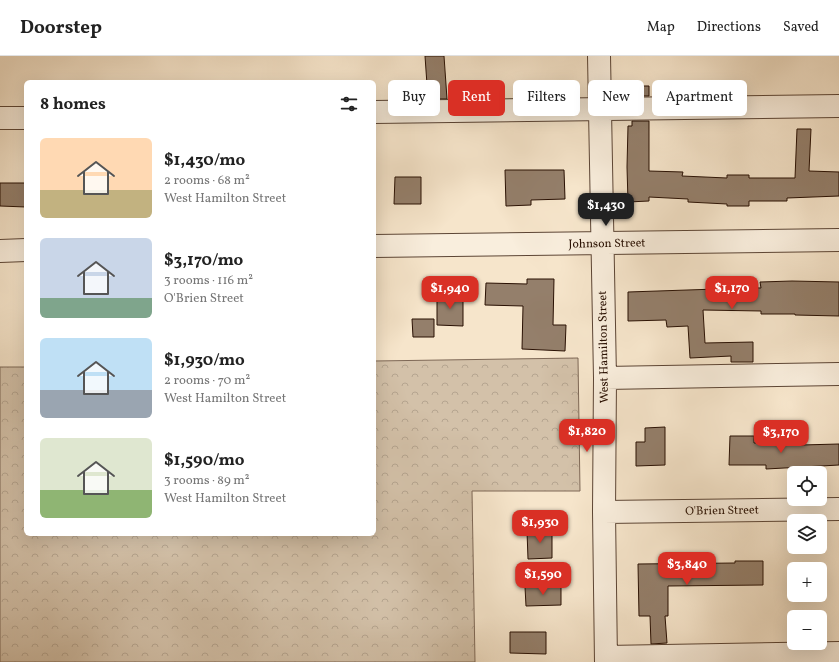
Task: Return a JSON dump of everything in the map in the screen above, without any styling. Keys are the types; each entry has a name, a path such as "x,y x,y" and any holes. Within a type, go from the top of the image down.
{"street":[{"name":"West Hamilton Street","path":"599,56 599,80"},
{"path":"644,108 839,106"},
{"path":"376,112 588,108"},
{"name":"West Hamilton Street","path":"600,116 605,378 604,512 606,660"},
{"path":"0,118 24,118"},
{"name":"Johnson Street","path":"376,246 839,240"},
{"path":"0,251 24,250"},
{"path":"605,378 839,374"},
{"name":"O'Brien Street","path":"604,512 839,510"},
{"path":"606,660 839,653"}],"green space":[{"path":"578,358 580,491 472,491 475,662 0,662 0,367 24,367 24,536 376,536 376,361"}],"building":[{"path":"425,56 444,56 447,99 440,99 440,80 427,80"},
{"path":"644,86 649,86 649,96 644,96"},
{"path":"632,121 649,121 649,171 683,172 682,176 727,178 727,175 749,175 749,178 795,178 797,129 811,129 809,171 839,172 839,196 787,198 787,201 749,201 749,206 727,206 727,204 688,202 688,199 649,197 649,201 628,202 628,126 632,126"},
{"path":"505,170 564,170 565,199 531,200 531,205 506,206"},
{"path":"395,177 421,177 421,204 394,204"},
{"path":"0,183 24,183 24,207 0,206"},
{"path":"527,279 554,279 553,325 566,325 565,351 522,349 523,306 485,305 486,283 527,284"},
{"path":"760,282 839,282 839,316 761,314 761,311 703,310 705,343 753,342 753,362 731,362 731,356 690,358 688,326 667,327 666,320 628,321 628,292 717,289 717,287 761,288"},
{"path":"437,293 463,294 463,326 437,325"},
{"path":"412,319 434,319 434,337 413,337"},
{"path":"665,427 665,465 636,466 636,442 645,442 645,428"},
{"path":"730,436 754,436 754,443 801,441 801,445 839,444 839,465 787,466 787,468 766,469 766,465 729,465"},
{"path":"552,530 552,558 528,559 527,531"},
{"path":"735,561 763,561 763,585 668,586 668,616 665,616 667,643 651,644 650,616 639,616 638,564 735,563"},
{"path":"561,586 561,605 526,606 525,587"},
{"path":"510,632 546,632 546,654 510,653"}]}
